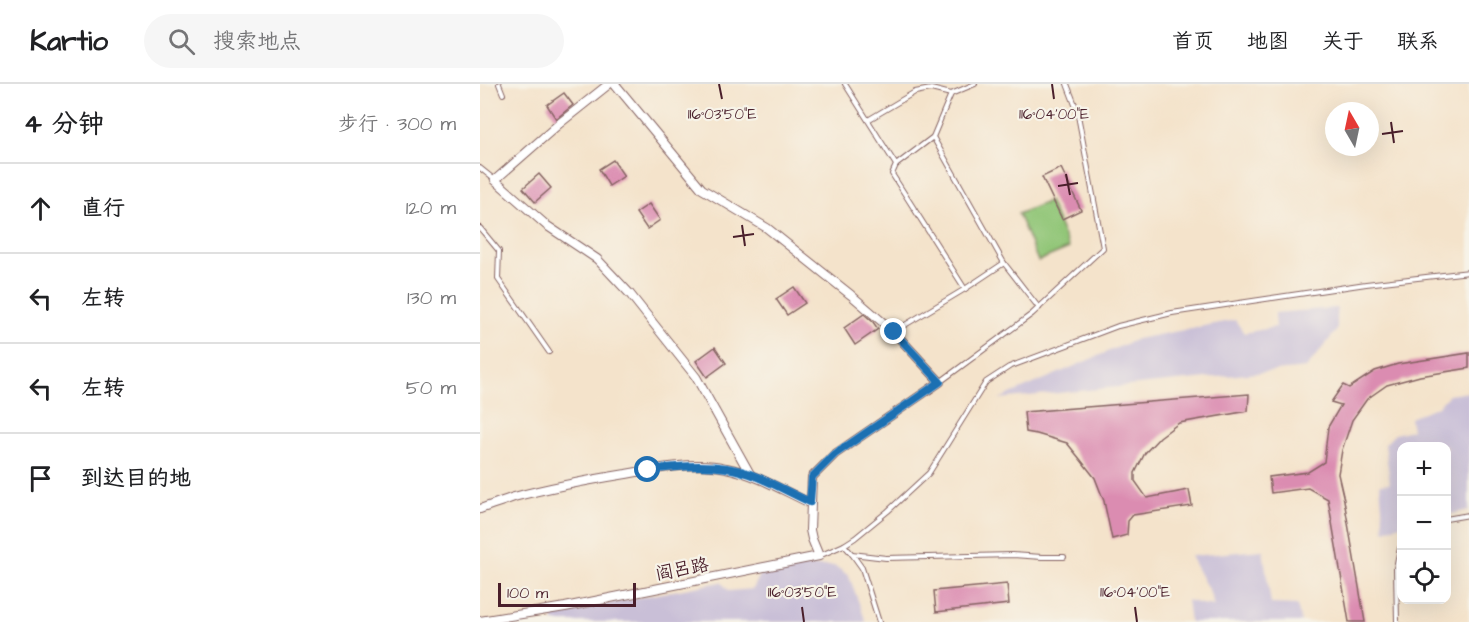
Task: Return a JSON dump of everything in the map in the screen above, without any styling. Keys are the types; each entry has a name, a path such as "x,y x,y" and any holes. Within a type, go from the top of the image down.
{"street":[{"path":"609,84 495,180 546,225 597,260 630,294 696,376 750,474"},
{"path":"615,84 702,189 767,228 851,295 894,332 940,382 835,454 812,477 810,530 819,556"},
{"path":"480,509 515,497 590,480 676,466 723,467 750,474 810,506"},
{"name":"阎吕路","path":"480,621 565,607 819,556"}],"lane":[{"path":"499,84 503,94"},
{"path":"845,84 896,165"},
{"path":"868,120 915,92 931,89 951,94 975,84"},
{"path":"940,382 1032,314 1103,248 1077,110 1067,84"},
{"path":"951,94 933,137 896,165 892,174 965,289"},
{"path":"933,137 1004,263 1039,308"},
{"path":"480,168 495,180"},
{"path":"480,228 499,250 498,279 549,352"},
{"path":"894,332 1004,263"},
{"path":"819,556 855,538 929,473 986,382 1009,367 1118,326 1172,313 1366,284 1469,272"},
{"path":"1451,518 1469,515"},
{"path":"843,545 861,568 879,622"},
{"path":"1397,622 1396,568 1400,550"},
{"path":"852,554 886,558 1064,556"}],"shaded area":[{"path":"1337,308 1337,330 1306,368 999,399 1137,339 1235,320 1244,333 1276,327 1275,313"},
{"path":"1469,392 1469,510 1451,514 1451,442 1397,442 1397,526 1384,530 1380,484 1390,483 1385,444 1395,434 1412,430 1410,418 1438,406 1449,395"},
{"path":"1263,550 1271,604 1297,605 1301,622 1190,622 1187,600 1214,606 1210,593 1190,556"},
{"path":"803,566 835,566 849,576 866,622 553,622 552,614 721,582 729,591 753,589 761,573"}],"green space":[{"path":"1049,201 1069,248 1038,261 1018,214"}],"building":[{"path":"564,93 573,105 556,119 547,105"},
{"path":"613,160 624,176 609,186 599,169"},
{"path":"1061,168 1081,210 1062,219 1042,177"},
{"path":"539,174 551,188 535,202 523,188"},
{"path":"649,204 660,220 647,229 636,213"},
{"path":"794,287 805,303 787,315 776,299"},
{"path":"864,314 878,329 855,345 844,328"},
{"path":"715,347 726,363 707,377 696,361"},
{"path":"1469,353 1469,368 1420,376 1387,385 1367,399 1352,420 1342,450 1338,474 1365,622 1349,622 1328,499 1308,488 1271,493 1269,477 1308,472 1324,462 1328,427 1341,405 1331,402 1343,385 1349,388 1375,371 1398,364"},
{"path":"1249,394 1248,411 1179,423 1160,437 1145,453 1135,473 1135,481 1147,498 1189,490 1192,506 1133,515 1128,521 1127,535 1112,539 1104,501 1095,478 1080,459 1067,443 1026,432 1024,412"},
{"path":"1007,584 1009,604 936,612 934,591"}],"route":[{"path":"648,470 676,466 723,467 750,474 810,502 812,477 835,454 940,382 894,332"}]}
